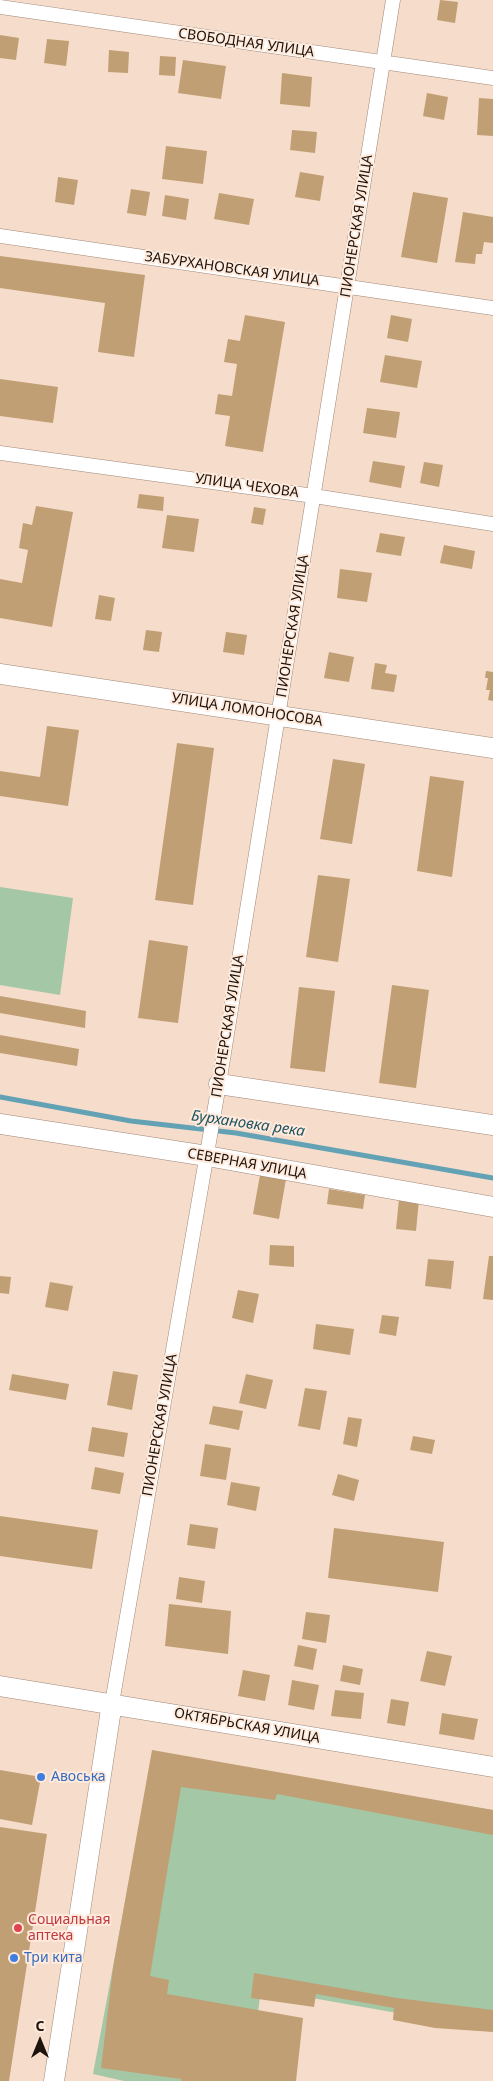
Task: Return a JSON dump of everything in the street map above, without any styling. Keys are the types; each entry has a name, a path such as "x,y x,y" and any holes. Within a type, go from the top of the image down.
{"street":[{"name":"ПИОНЕРСКАЯ УЛИЦА","path":"54,2081 112,1703 219,1084 393,0"},
{"name":"СВОБОДНАЯ УЛИЦА","path":"0,7 493,78"},
{"name":"ЗАБУРХАНОВСКАЯ УЛИЦА","path":"0,236 348,285 493,308"},
{"name":"УЛИЦА ЧЕХОВА","path":"0,452 314,496 493,524"},
{"name":"УЛИЦА ЛОМОНОСОВА","path":"0,674 493,748"},
{"path":"219,1084 493,1125"},
{"name":"СЕВЕРНАЯ УЛИЦА","path":"0,1124 207,1156 493,1207"},
{"name":"ОКТЯБРЬСКАЯ УЛИЦА","path":"0,1686 493,1767"}],"green space":[{"path":"0,887 73,898 60,995 0,985"},
{"path":"152,1757 493,1810 493,2022 420,2017 261,1989 249,2081 124,2081 93,2074"}],"building":[{"path":"440,0 458,2 455,23 437,20"},
{"path":"0,35 19,38 16,60 0,58"},
{"path":"47,39 69,41 66,66 44,63"},
{"path":"109,50 129,52 128,73 108,72"},
{"path":"160,56 176,57 175,76 159,75"},
{"path":"183,60 226,66 221,99 178,93"},
{"path":"282,73 312,77 310,107 280,104"},
{"path":"427,93 448,97 444,120 423,116"},
{"path":"479,98 493,99 493,136 477,135"},
{"path":"292,130 317,132 315,153 290,150"},
{"path":"166,146 207,151 203,184 162,179"},
{"path":"300,172 324,176 320,201 295,197"},
{"path":"58,177 78,180 74,205 55,202"},
{"path":"131,189 150,192 146,216 127,213"},
{"path":"413,192 448,198 437,263 401,257"},
{"path":"219,193 254,199 249,225 214,219"},
{"path":"165,195 189,199 186,220 162,216"},
{"path":"463,212 493,217 493,243 484,242 482,254 476,254 475,264 455,262"},
{"path":"0,256 145,275 134,357 98,352 105,303 0,288"},
{"path":"245,315 285,322 263,452 225,446 230,416 215,414 218,394 232,396 237,364 224,362 228,339 240,341"},
{"path":"391,315 412,319 408,342 387,338"},
{"path":"385,355 422,361 417,388 380,382"},
{"path":"0,379 58,387 53,423 0,416"},
{"path":"367,408 400,412 396,438 363,433"},
{"path":"373,461 405,466 401,488 369,482"},
{"path":"424,462 443,465 439,487 420,483"},
{"path":"139,494 164,497 163,511 137,508"},
{"path":"36,506 73,512 52,627 0,618 0,579 22,583 28,550 19,548 23,523 32,525"},
{"path":"254,507 266,509 263,525 251,523"},
{"path":"167,515 199,519 194,552 162,548"},
{"path":"380,533 405,537 401,556 376,552"},
{"path":"444,545 475,551 472,569 440,563"},
{"path":"340,569 372,573 367,602 337,598"},
{"path":"99,595 115,598 111,621 95,619"},
{"path":"146,630 162,632 159,652 143,650"},
{"path":"226,632 247,635 244,655 223,652"},
{"path":"329,652 354,657 349,682 324,678"},
{"path":"375,663 387,665 385,673 397,675 394,692 371,689"},
{"path":"486,671 493,672 493,701 488,700 490,690 486,690 488,678 485,678"},
{"path":"47,726 79,730 68,806 0,796 0,771 40,777"},
{"path":"177,743 214,748 193,905 155,900"},
{"path":"333,759 365,764 352,844 320,839"},
{"path":"430,776 464,781 452,877 417,871"},
{"path":"318,875 350,879 338,962 306,957"},
{"path":"149,940 188,946 178,1023 138,1018"},
{"path":"392,985 429,990 416,1088 379,1083"},
{"path":"299,987 335,991 325,1072 290,1068"},
{"path":"0,996 86,1011 85,1028 0,1013"},
{"path":"0,1035 79,1049 77,1066 0,1053"},
{"path":"260,1175 286,1179 279,1219 253,1214"},
{"path":"329,1189 365,1195 363,1209 327,1204"},
{"path":"399,1199 419,1200 416,1231 396,1229"},
{"path":"270,1245 294,1246 294,1267 269,1265"},
{"path":"489,1256 493,1256 493,1300 483,1299"},
{"path":"428,1259 454,1261 451,1289 425,1286"},
{"path":"0,1276 11,1277 9,1294 0,1293"},
{"path":"50,1282 73,1286 68,1311 45,1307"},
{"path":"238,1290 259,1294 253,1323 232,1318"},
{"path":"382,1315 399,1317 396,1336 379,1333"},
{"path":"316,1324 354,1329 350,1355 313,1349"},
{"path":"113,1371 138,1375 132,1410 107,1405"},
{"path":"12,1374 69,1384 66,1400 9,1390"},
{"path":"246,1374 273,1380 266,1409 239,1403"},
{"path":"305,1388 327,1391 320,1430 298,1426"},
{"path":"213,1406 243,1411 239,1430 209,1424"},
{"path":"348,1417 362,1419 357,1447 343,1444"},
{"path":"92,1427 128,1433 124,1457 88,1451"},
{"path":"413,1436 435,1440 432,1454 410,1450"},
{"path":"205,1444 231,1448 226,1480 200,1476"},
{"path":"95,1467 124,1473 120,1494 91,1489"},
{"path":"338,1474 359,1480 354,1501 332,1495"},
{"path":"231,1482 260,1487 256,1511 227,1505"},
{"path":"0,1516 98,1530 92,1569 0,1556"},
{"path":"190,1524 218,1528 215,1549 187,1545"},
{"path":"334,1528 444,1542 438,1592 328,1578"},
{"path":"179,1577 205,1581 202,1603 176,1599"},
{"path":"169,1604 231,1611 228,1654 165,1646"},
{"path":"306,1612 330,1615 326,1643 302,1639"},
{"path":"298,1645 317,1649 313,1670 294,1666"},
{"path":"427,1651 452,1656 445,1686 420,1681"},
{"path":"343,1665 363,1669 360,1685 340,1681"},
{"path":"243,1670 270,1675 265,1701 238,1696"},
{"path":"292,1680 319,1685 314,1710 288,1705"},
{"path":"335,1690 364,1693 361,1719 331,1716"},
{"path":"391,1699 409,1702 405,1726 387,1723"},
{"path":"442,1713 478,1719 474,1740 439,1734"},
{"path":"152,1750 493,1810 493,1835 277,1794 275,1800 181,1787 150,1976 169,1980 167,1994 303,2018 296,2081 181,2081 181,2079 101,2068 113,1968"},
{"path":"0,1770 41,1777 32,1825 0,1819"},
{"name":"Три кита","path":"0,1827 47,1834 9,2081 0,2081"},
{"path":"254,1973 397,1998 493,2010 493,2032 435,2028 393,2020 394,2008 316,1994 314,2007 251,1998"}],"waterway":[{"name":"Бурхановка река","path":"0,1097 131,1121 236,1133 493,1178"}],"place":[{"name":"Авоська","path":"41,1777"},
{"name":"Социальная аптека","path":"18,1928"},
{"name":"Три кита","path":"14,1958"}]}
